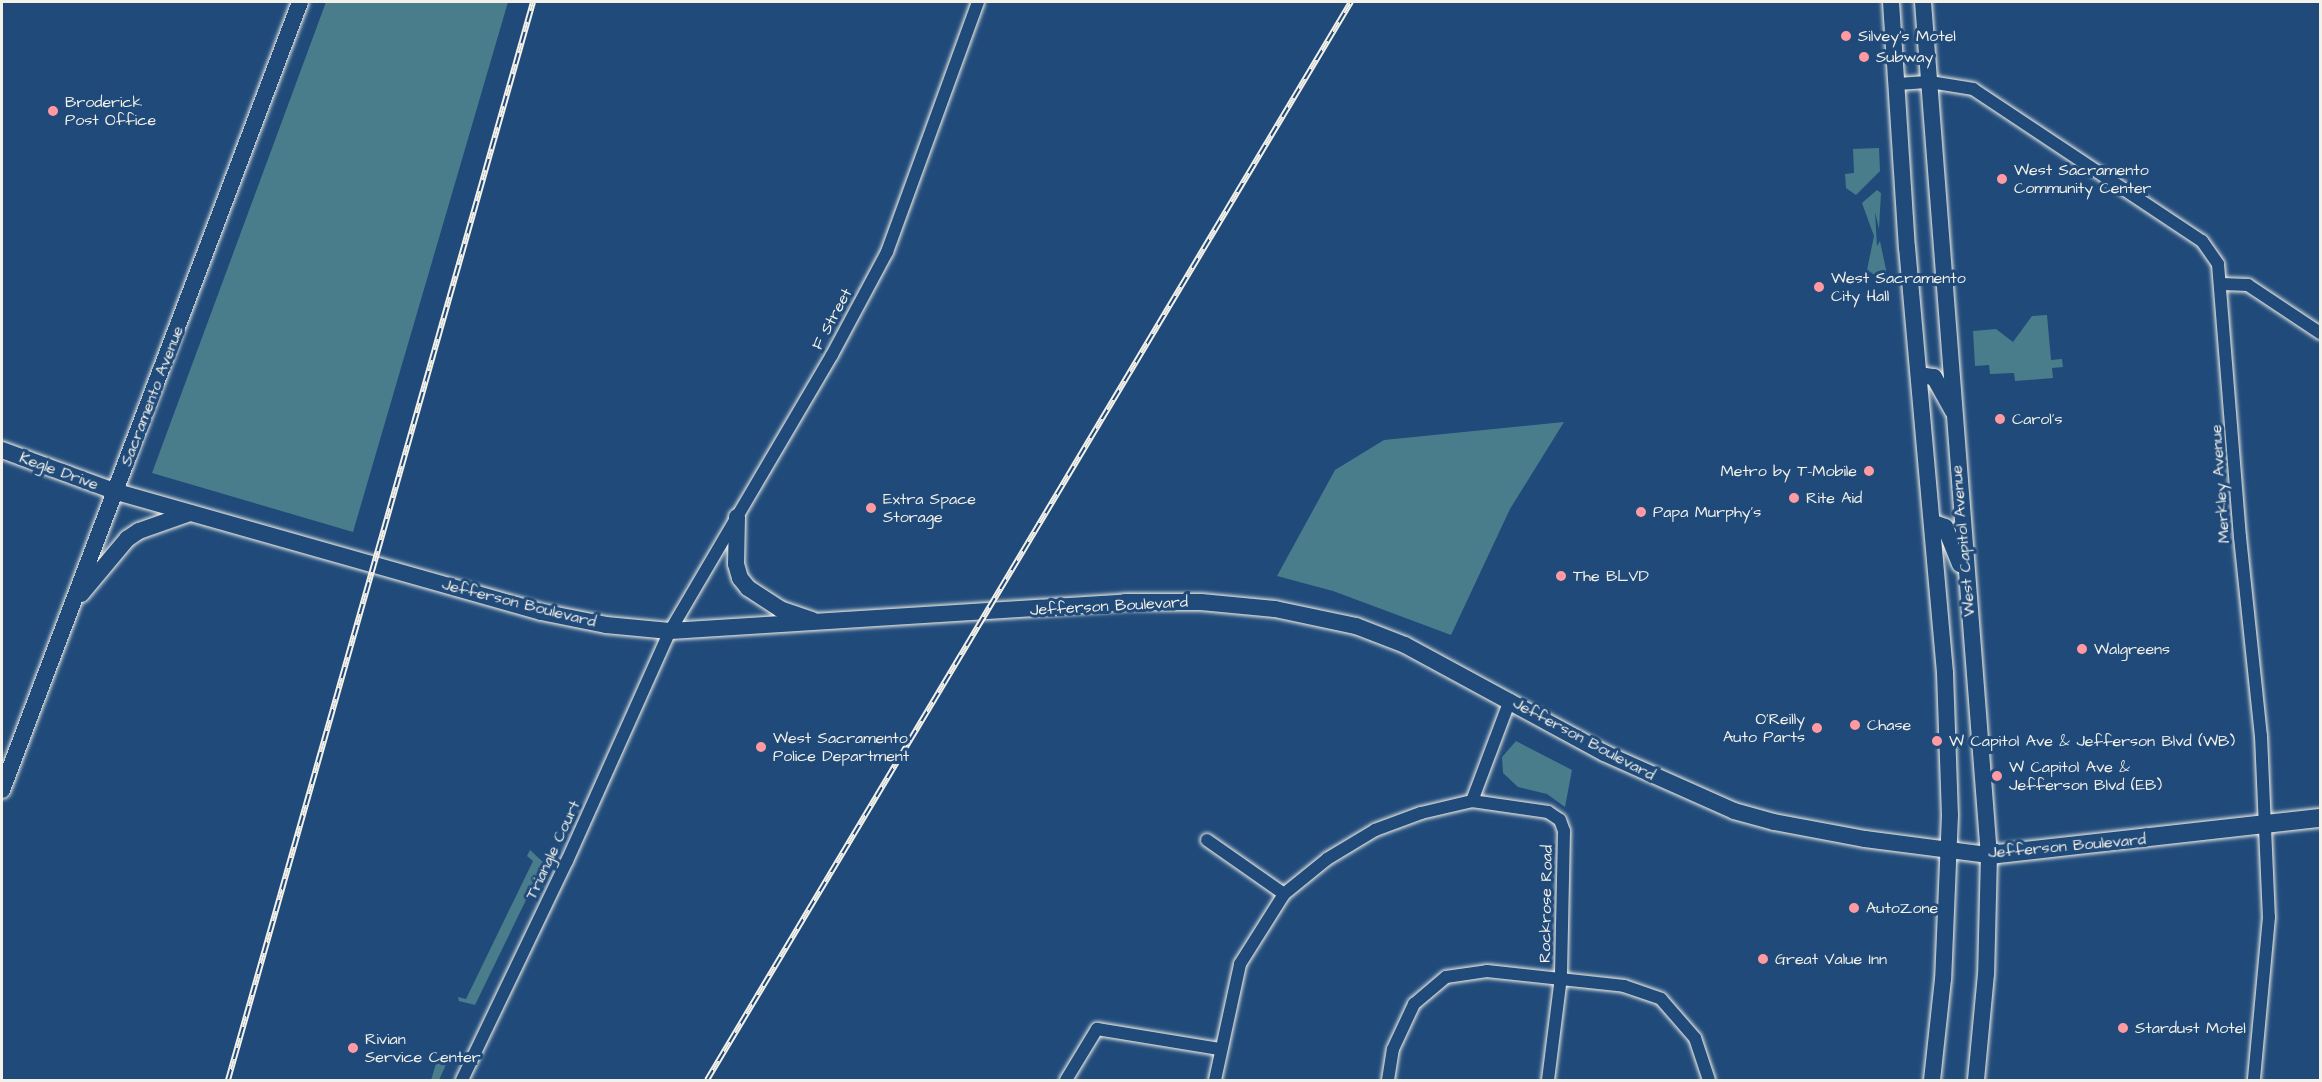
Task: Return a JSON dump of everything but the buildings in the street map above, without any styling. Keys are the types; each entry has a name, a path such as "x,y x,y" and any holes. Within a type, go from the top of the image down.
{"main road":[{"name":"Sacramento Avenue","path":"2,790 117,492 300,2"},
{"name":"West Capitol Avenue","path":"1892,2 1919,375 1934,523 1945,672 1947,850 1943,979 1932,1080"},
{"name":"West Capitol Avenue","path":"1923,2 1989,855 1986,974 1976,1080"},
{"path":"1919,375 1934,377 1953,411"},
{"name":"Kegle Drive","path":"2,450 117,492"},
{"name":"Jefferson Boulevard","path":"117,492 541,612 606,625 670,631 1125,602 1201,602 1275,609 1356,626 1406,645 1634,767 1734,811 1774,822 1947,850 1989,855 2320,818"},
{"path":"74,602 128,539 139,531 190,513"},
{"path":"737,517 736,564 748,588 780,609 821,623"},
{"path":"1934,523 1945,527 1967,582"}],"street":[{"name":"F Street","path":"670,631 887,252 978,2"},
{"name":"Merkley Avenue","path":"1898,84 1930,82 1973,89 2202,241 2218,264 2222,284 2241,547 2261,736 2265,825 2269,917 2254,1080"},
{"path":"2222,284 2248,285 2320,333"},
{"name":"Triangle Court","path":"462,1080 567,861 670,631"},
{"path":"1215,1080 1219,1049 1240,964 1284,894 1326,859 1375,830 1421,813 1472,801 1510,700"},
{"name":"Rockrose Road","path":"1472,801 1535,809 1560,820 1565,845 1562,977 1548,1080"},
{"path":"1207,840 1284,894"},
{"path":"1388,1080 1393,1049 1414,1004 1446,977 1487,971 1562,977 1624,986 1660,999 1695,1038 1709,1080"},
{"path":"1066,1080 1097,1029 1219,1049"}],"green space":[{"path":"326,2 508,2 353,532 152,473"},
{"path":"1879,148 1880,171 1856,195 1846,188 1845,174 1854,173 1853,149"},
{"path":"1877,190 1881,193 1879,229 1875,212 1877,246 1880,241 1888,279 1884,281 1867,270 1874,236 1862,203"},
{"path":"2047,315 2051,360 2062,359 2063,367 2052,368 2053,378 2015,381 2014,373 1990,374 1989,365 1975,366 1973,331 1996,329 2013,342 2032,316"},
{"path":"1564,422 1510,509 1451,635 1333,591 1277,576 1335,470 1384,440"},
{"path":"1516,741 1572,770 1565,807 1547,794 1518,787 1503,773 1502,757"},
{"path":"530,850 544,863 475,1005 459,1001 458,997 466,999 533,861 527,856"},
{"path":"439,1054 449,1058 439,1080 431,1080"}],"railway":[{"path":"228,1080 533,2"},
{"path":"707,1080 1351,2"}],"place":[{"name":"Silvey's Motel","path":"1846,36"},
{"name":"Subway","path":"1864,57"},
{"name":"Broderick Post Office","path":"53,111"},
{"name":"West Sacramento Community Center","path":"2002,179"},
{"name":"West Sacramento City Hall","path":"1819,287"},
{"name":"Carol's","path":"2000,419"},
{"name":"Metro by T-Mobile","path":"1869,471"},
{"name":"Rite Aid","path":"1794,498"},
{"name":"Extra Space Storage","path":"871,508"},
{"name":"Papa Murphy's","path":"1641,512"},
{"name":"The BLVD","path":"1561,576"},
{"name":"Walgreens","path":"2082,649"},
{"name":"Chase","path":"1855,725"},
{"name":"O'Reilly Auto Parts","path":"1817,728"},
{"name":"W Capitol Ave & Jefferson Blvd (WB)","path":"1937,741"},
{"name":"West Sacramento Police Department","path":"761,747"},
{"name":"W Capitol Ave & Jefferson Blvd (EB)","path":"1997,776"},
{"name":"AutoZone","path":"1854,908"},
{"name":"Great Value Inn","path":"1763,959"},
{"name":"Stardust Motel","path":"2123,1028"},
{"name":"Rivian Service Center","path":"353,1048"}]}
